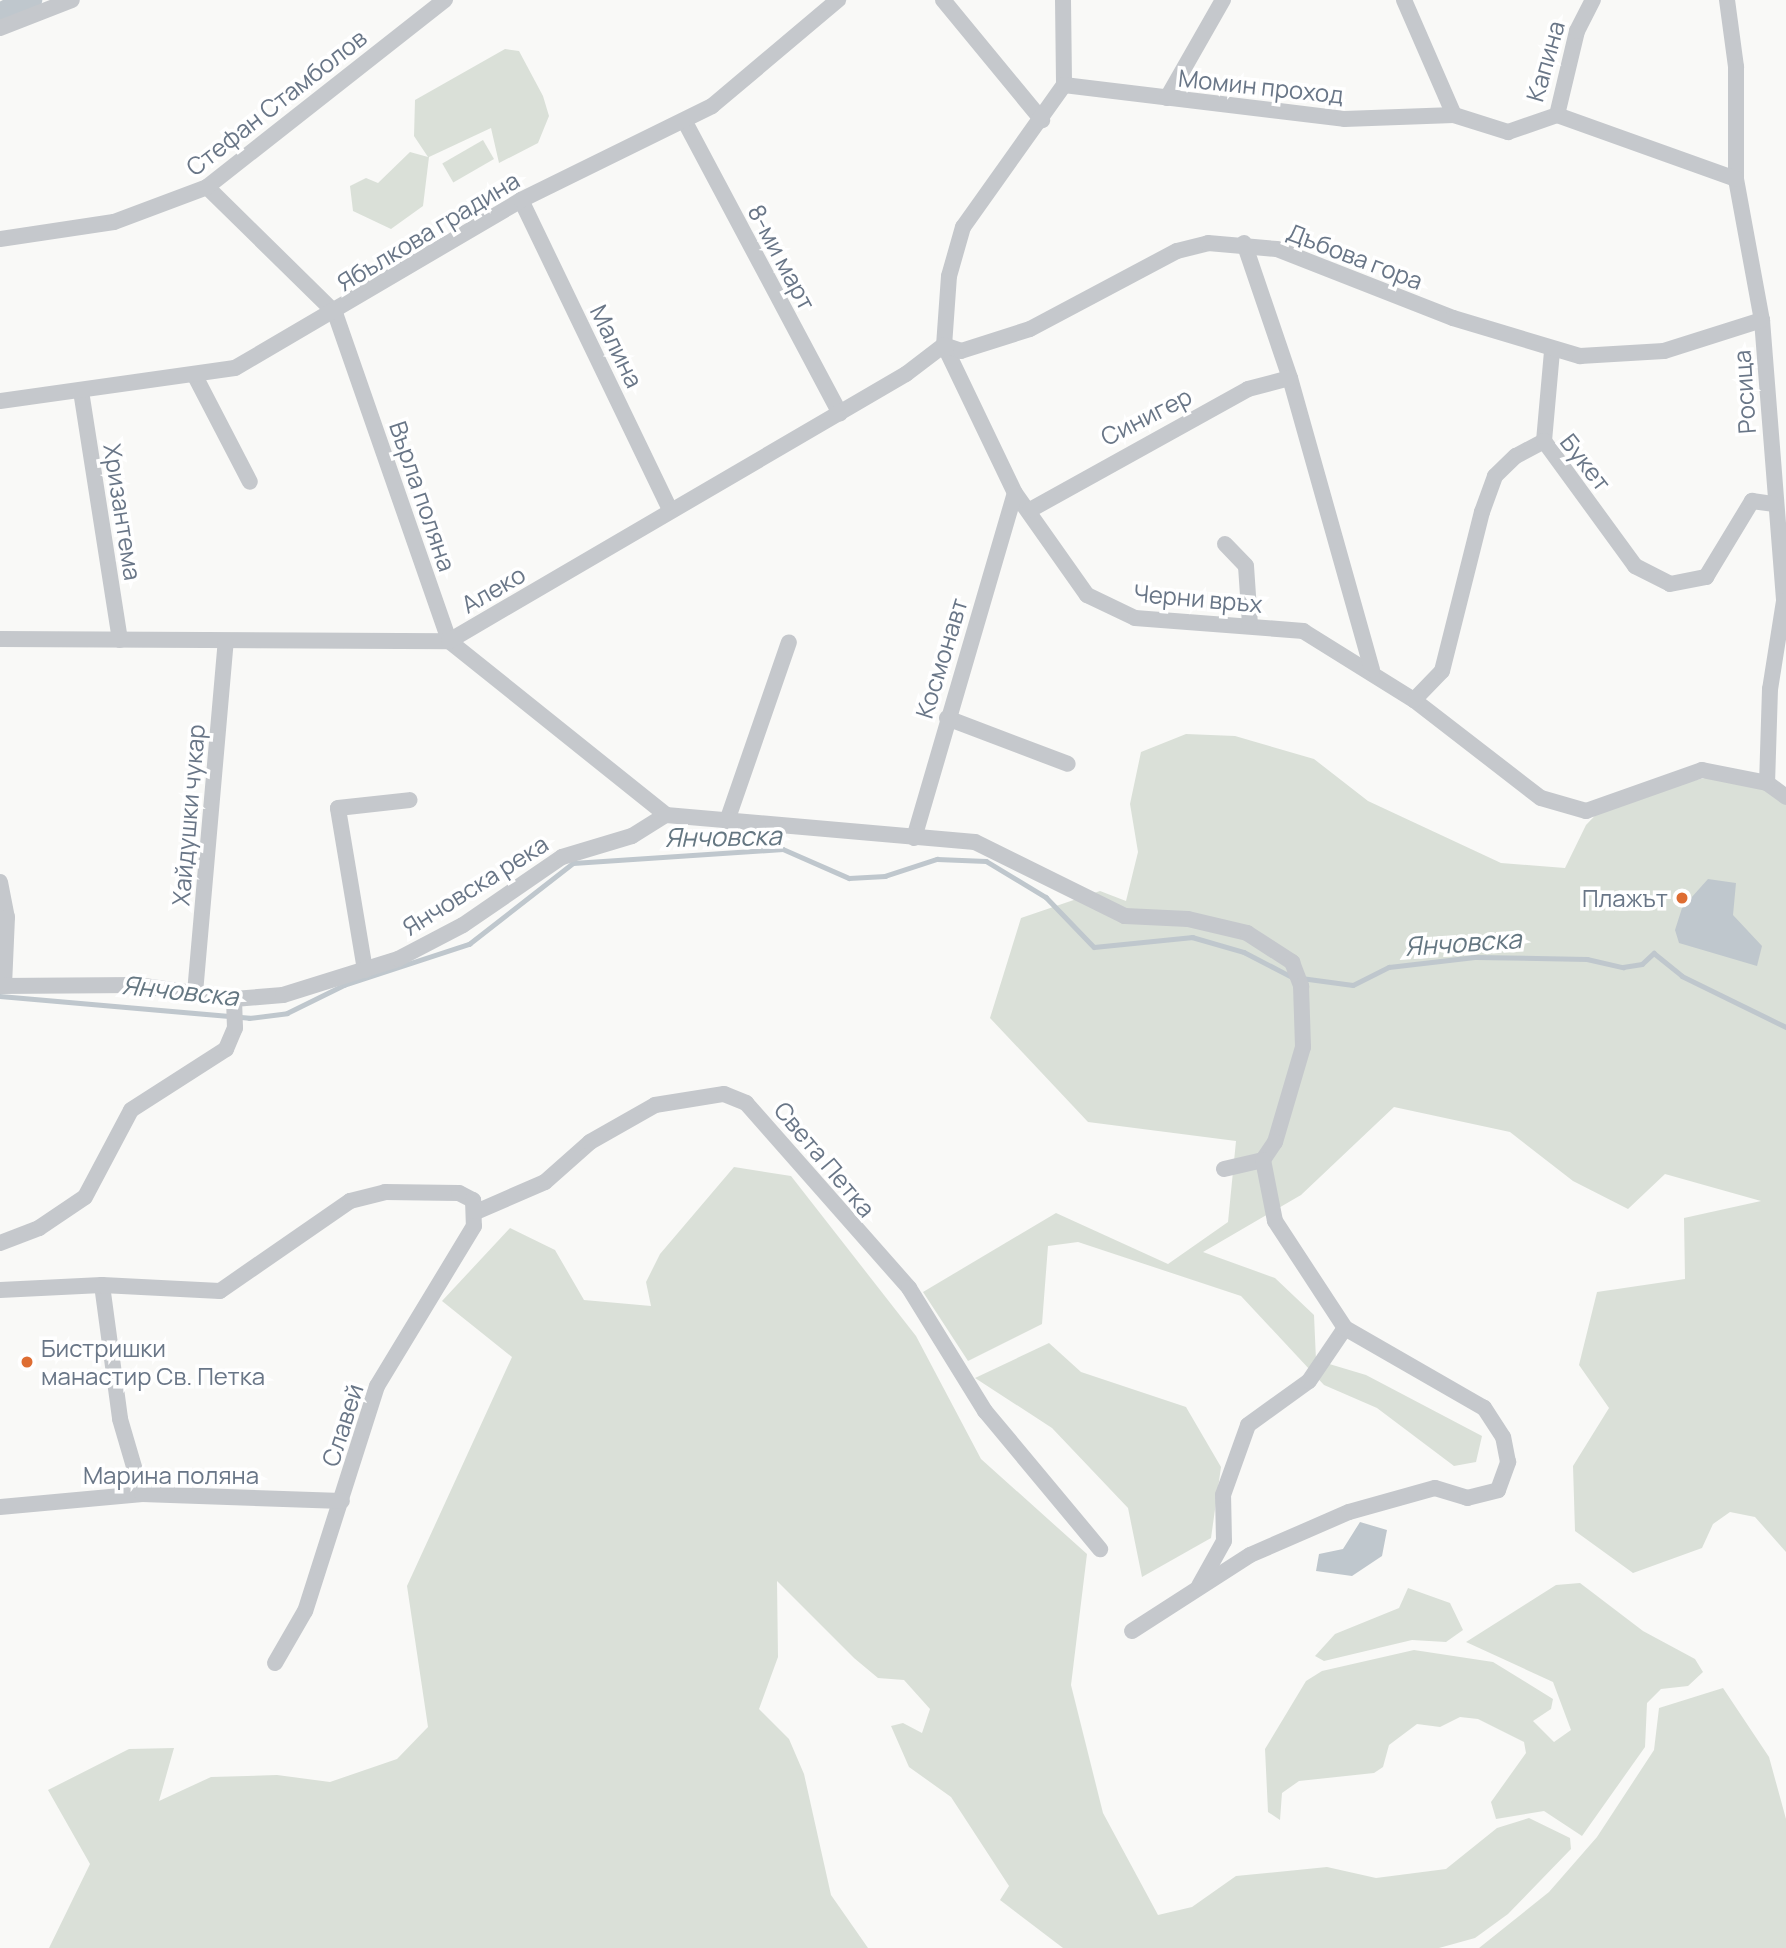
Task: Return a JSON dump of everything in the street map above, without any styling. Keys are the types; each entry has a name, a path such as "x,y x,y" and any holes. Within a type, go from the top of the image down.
{"street":[{"path":"0,29 72,0"},
{"name":"Стефан Стамболов","path":"0,239 114,222 207,187 445,0"},
{"name":"Ябълкова градина","path":"0,401 195,376 235,368 335,313 521,200 625,145 685,122 736,90 838,0"},
{"path":"943,0 1042,120"},
{"path":"943,345 949,276 963,227 976,201 1042,120 1063,85 1063,0"},
{"path":"1167,98 1223,0"},
{"path":"1404,0 1454,116"},
{"name":"Капина","path":"1454,116 1508,132 1557,115 1577,31 1593,0"},
{"name":"Росица","path":"1727,0 1736,67 1737,179 1762,320 1773,504 1784,601 1770,689 1767,783"},
{"name":"Момин проход","path":"1063,85 1344,119 1454,116"},
{"path":"1557,115 1737,179"},
{"name":"8-ми март","path":"685,122 840,413"},
{"name":"Върла поляна","path":"207,187 335,313 449,641"},
{"name":"Малина","path":"521,200 671,511"},
{"path":"1244,243 1290,379 1372,670"},
{"name":"Дъбова гора","path":"943,345 961,351 1030,329 1177,251 1244,243 1277,249 1552,351 1600,357 1664,351 1762,320"},
{"name":"Алеко","path":"0,639 449,641 840,413 943,345"},
{"name":"Черни връх","path":"943,345 1015,492 1087,595 1110,610 1135,618 1303,631 1372,670 1541,798 1586,811 1702,770 1767,783 1786,797"},
{"path":"1544,441 1552,351"},
{"path":"195,376 250,482"},
{"name":"Синигер","path":"1030,510 1248,389 1290,379"},
{"name":"Хризантема","path":"81,391 120,640"},
{"name":"Букет","path":"1414,700 1442,671 1495,476 1544,441 1635,566 1670,584 1706,577 1752,501 1773,504"},
{"name":"Космонавт","path":"914,838 1015,492"},
{"path":"1225,544 1246,566 1250,625"},
{"name":"Хайдушки чукар","path":"195,993 226,640"},
{"path":"449,641 666,815 975,842 1125,916 1188,919 1247,933 1292,961 1301,986 1303,1047 1275,1142 1263,1160 1224,1170"},
{"path":"727,821 789,642"},
{"path":"947,719 1068,764"},
{"path":"365,970 338,808 410,800"},
{"name":"Янчовска река","path":"2,986 137,985 234,999 283,995 365,970 463,925 562,857 632,836 666,815"},
{"path":"0,882 7,917 2,986"},
{"path":"0,1243 39,1228 85,1197 131,1110 231,1044 234,999"},
{"name":"Света Петка","path":"476,1212 545,1182 590,1142 655,1105 724,1094 746,1103 909,1288 985,1410 1100,1549"},
{"path":"1132,1631 1250,1555 1349,1511 1435,1488 1466,1498 1498,1490 1508,1462 1503,1437 1484,1408 1345,1328 1275,1221 1263,1160"},
{"path":"0,1290 102,1285 220,1291 350,1201 385,1192 459,1194 473,1200 476,1212"},
{"name":"Славей","path":"275,1663 304,1611 342,1501 377,1386 476,1212"},
{"path":"102,1285 120,1419 142,1494"},
{"path":"1198,1587 1224,1541 1223,1495 1248,1424 1309,1381 1345,1328"},
{"name":"Марина поляна","path":"0,1507 142,1494 342,1501"}],"shaded area":[{"path":"505,49 519,51 543,96 549,116 538,143 499,163 491,128 429,157 423,206 391,229 353,211 350,186 366,178 378,183 410,152 428,157 414,136 415,100"},
{"path":"483,140 494,159 453,183 442,164"},
{"path":"1186,734 1235,736 1314,759 1368,801 1501,863 1565,868 1586,825 1611,799 1714,776 1786,790 1786,1552 1755,1517 1730,1512 1713,1524 1702,1548 1633,1573 1575,1531 1573,1466 1609,1408 1579,1365 1597,1292 1685,1279 1684,1218 1761,1201 1665,1174 1628,1209 1573,1181 1510,1132 1394,1107 1301,1195 1203,1252 1275,1278 1314,1315 1316,1360 1366,1375 1482,1436 1476,1462 1454,1466 1377,1408 1324,1385 1241,1296 1078,1242 1048,1246 1042,1324 968,1361 923,1292 1056,1213 1168,1264 1228,1222 1236,1141 1088,1122 990,1018 1021,918 1100,891 1126,901 1138,852 1130,804 1141,752"},
{"path":"1708,879 1736,883 1733,915 1762,946 1757,966 1679,943 1675,930 1682,908"},
{"path":"734,1167 791,1176 916,1336 981,1459 1087,1554 1071,1685 1103,1813 1158,1915 1192,1907 1236,1876 1327,1867 1376,1878 1446,1869 1497,1828 1529,1818 1570,1838 1571,1849 1508,1914 1475,1938 1439,1948 1063,1948 1000,1900 1009,1886 951,1797 909,1767 891,1726 903,1723 922,1733 930,1709 904,1680 878,1678 854,1658 777,1581 778,1657 759,1709 789,1739 804,1774 831,1895 868,1948 49,1948 90,1864 48,1790 129,1749 174,1748 159,1801 211,1777 277,1775 330,1782 397,1759 428,1727 407,1586 512,1357 442,1301 510,1228 555,1250 584,1300 651,1306 646,1282 660,1254"},
{"path":"1049,1343 1081,1372 1186,1407 1221,1467 1211,1538 1142,1577 1128,1508 1052,1428 975,1378"},
{"path":"1360,1522 1387,1530 1382,1556 1352,1576 1316,1571 1319,1554 1343,1549"},
{"path":"1580,1583 1643,1631 1695,1659 1703,1672 1688,1686 1661,1689 1647,1703 1645,1747 1582,1836 1544,1811 1496,1819 1491,1802 1526,1753 1524,1742 1478,1719 1460,1717 1440,1727 1417,1724 1389,1745 1383,1767 1374,1773 1299,1781 1282,1793 1280,1820 1268,1812 1265,1749 1306,1681 1322,1671 1414,1650 1493,1662 1553,1699 1551,1709 1533,1721 1554,1742 1571,1730 1553,1682 1466,1642 1556,1585"},
{"path":"1408,1588 1450,1603 1463,1630 1446,1642 1412,1640 1324,1661 1315,1656 1335,1634 1399,1608"},
{"path":"1723,1688 1769,1757 1786,1819 1786,1948 1479,1948 1549,1892 1597,1837 1654,1750 1659,1708"}],"waterway":[{"path":"0,15 30,0"},
{"name":"Янчовска","path":"0,996 249,1018 287,1013 344,985 469,944 573,863 783,849 849,878 885,876 937,859 986,861 1046,897 1094,947 1192,937 1244,952 1292,977"},
{"name":"Янчовска","path":"1301,978 1353,985 1389,967 1476,957 1587,959 1623,967 1642,964 1654,953 1682,976 1786,1027"}],"place":[{"name":"Плажът","path":"1682,898"},
{"name":"Бистришки манастир Св. Петка","path":"27,1362"}]}
